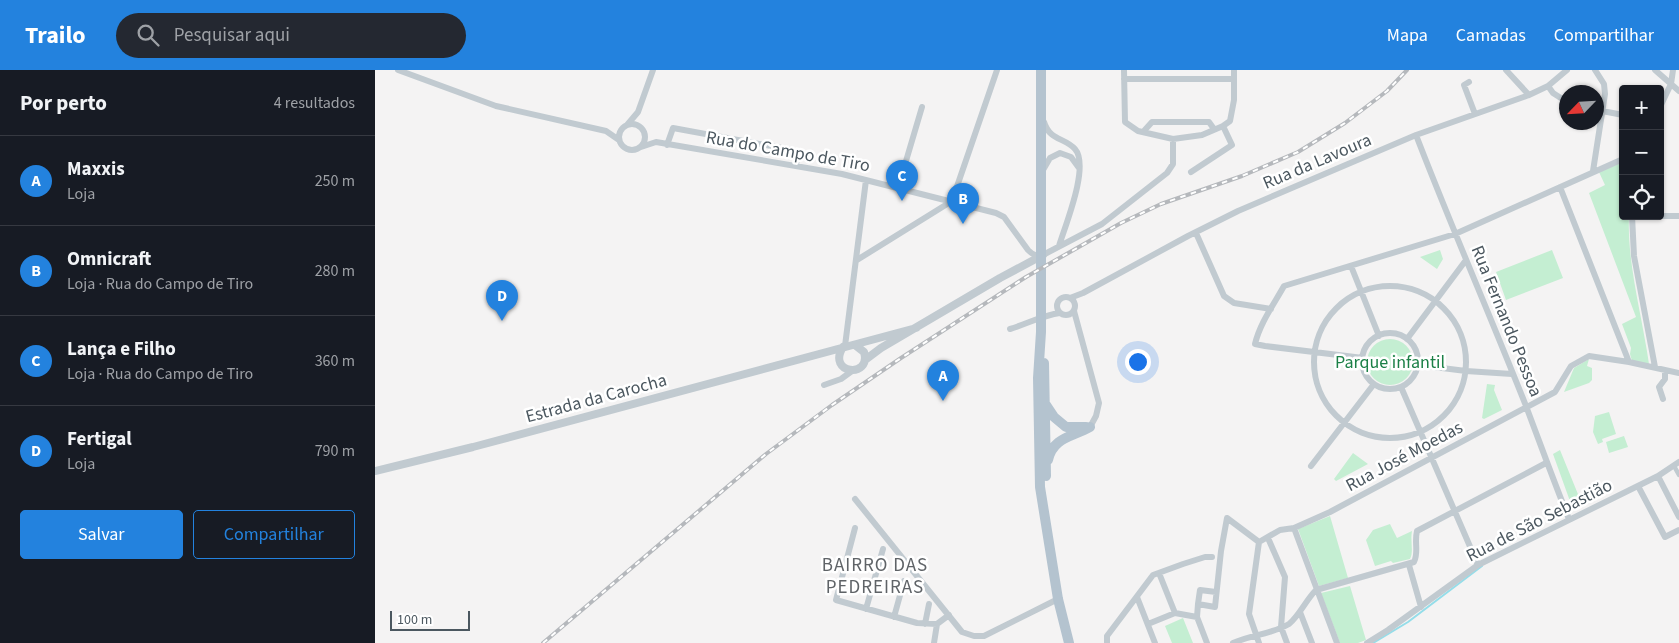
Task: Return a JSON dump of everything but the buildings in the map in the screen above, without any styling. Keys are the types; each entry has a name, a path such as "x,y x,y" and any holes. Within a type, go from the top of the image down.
{"main road":[{"path":"1041,70 1041,332 1038,378 1046,471 1047,533"},
{"path":"1042,408 1066,432"},
{"path":"1069,643 1058,599 1040,487 1043,434 1050,427 1066,432 1090,426"},
{"path":"1046,471 1050,453 1066,432"}],"street":[{"path":"398,70 410,72 496,106 606,131 619,140"},
{"path":"653,70 638,112 619,134 619,140 622,146 629,150 656,142"},
{"path":"857,260 952,202 997,70"},
{"path":"1124,70 1125,122 1138,131 1173,139 1202,134 1223,126 1230,121 1234,100 1234,70"},
{"path":"1506,70 1529,95"},
{"name":"Rua da Lavoura","path":"1057,306 1060,299 1070,298 1083,293 1239,211 1416,134 1529,95 1548,86 1567,70"},
{"path":"1595,70 1604,84 1604,97"},
{"path":"1655,70 1679,92"},
{"path":"1664,99 1671,84 1673,70"},
{"path":"1124,79 1234,79"},
{"path":"1469,82 1465,86 1475,114"},
{"path":"1548,86 1553,94 1559,97"},
{"path":"898,188 922,107"},
{"path":"638,112 643,131 644,143 641,147"},
{"path":"1604,112 1619,114"},
{"path":"1041,114 1049,133 1068,144 1078,153 1078,184 1059,246"},
{"path":"1143,132 1152,122 1209,122 1213,129"},
{"path":"606,131 635,124 656,142"},
{"path":"1191,172 1232,145 1223,126"},
{"path":"667,145 673,128 793,150 797,154 796,166"},
{"path":"1593,171 1598,130"},
{"name":"Rua Fernando Pessoa","path":"1416,134 1569,519"},
{"path":"824,385 843,378 860,368 865,360 881,348 999,278 1106,220 1167,174 1173,164 1173,139"},
{"name":"Rua do Campo de Tiro","path":"656,142 866,180 1000,214 1033,254 1043,255"},
{"path":"1041,175 1050,158 1061,153 1071,157 1079,169"},
{"path":"1363,358 1255,344 1284,286 1455,234 1619,161"},
{"path":"865,360 863,352 851,346 847,333 866,180"},
{"path":"1560,187 1629,362"},
{"path":"1664,216 1679,216"},
{"path":"1632,220 1634,256 1655,367"},
{"path":"1196,233 1224,296 1233,303 1271,309"},
{"path":"1407,339 1466,260"},
{"path":"1351,266 1379,336"},
{"path":"1381,286 1400,286 1419,292 1436,301 1454,320 1460,332 1465,351 1466,371 1462,386 1456,401 1447,414 1435,424 1420,432 1395,438 1369,435 1345,423 1335,414 1320,392 1316,379 1315,352 1318,339 1330,315 1350,297 1362,291 1381,286"},
{"path":"1009,329 1031,323 1050,314 1067,313 1083,293"},
{"path":"1070,298 1075,303"},
{"path":"1050,314 1057,306 1067,313 1077,326 1099,403 1096,416 1090,426"},
{"name":"Estrada da Carocha","path":"375,471 473,447 916,328"},
{"path":"1391,333 1407,339 1417,353 1418,365 1411,380 1401,387 1385,388 1374,384 1364,369 1363,358 1367,347 1379,336 1391,333"},
{"path":"879,338 881,348"},
{"path":"832,381 838,374 841,364 840,353 851,346 871,350 881,348"},
{"path":"824,354 832,356 848,370 853,371"},
{"name":"Rua José Moedas","path":"1259,542 1280,530 1294,528 1330,512 1555,392 1571,366 1589,356 1655,367 1679,374"},
{"path":"1418,365 1512,374"},
{"path":"1663,399 1659,387 1665,379 1665,371"},
{"path":"1311,466 1374,384"},
{"path":"1401,387 1453,511 1478,565"},
{"path":"1233,643 1257,640 1290,623 1316,590 1409,565 1414,562 1418,555 1415,542 1417,531 1546,463"},
{"path":"1677,464 1679,475"},
{"name":"Rua de São Sebastião","path":"1367,643 1421,607 1478,565 1639,486 1677,464"},
{"path":"1658,476 1679,517"},
{"path":"1639,486 1665,537 1679,530"},
{"path":"855,499 962,632 974,636 983,636 1058,599"},
{"path":"1198,604 1215,607 1221,551 1227,518 1259,542 1249,614 1257,640"},
{"path":"855,528 836,600 917,624 937,624 949,615"},
{"path":"1294,528 1337,643"},
{"path":"1268,538 1285,577 1281,627 1287,643"},
{"path":"866,609 883,549"},
{"path":"1107,643 1107,636 1153,575 1205,557 1212,557 1221,551"},
{"path":"1212,557 1220,565"},
{"path":"1409,565 1421,607"},
{"path":"1159,573 1175,613"},
{"path":"894,617 904,581"},
{"path":"1207,643 1197,617 1199,590 1216,592"},
{"path":"1137,597 1153,642"},
{"path":"925,624 929,604"},
{"path":"1300,612 1312,643"},
{"path":"1148,624 1175,613 1197,617"},
{"path":"934,643 937,624"}],"green space":[{"path":"1619,164 1619,220 1629,220 1630,252 1649,364 1632,361 1631,348 1622,324 1636,317 1589,193 1605,185 1599,172"},
{"path":"1440,250 1443,259 1437,269 1420,257"},
{"path":"1552,250 1563,278 1506,300 1496,272"},
{"name":"Parque infantil","path":"1385,339 1395,339 1409,349 1413,362 1409,375 1403,381 1395,385 1385,385 1371,375 1367,367 1367,357 1377,343"},
{"path":"1589,359 1587,366 1592,368 1592,380 1589,383 1564,392 1574,368"},
{"path":"1487,384 1495,385 1494,390 1502,410 1484,419 1482,418"},
{"path":"1609,412 1616,434 1602,439 1603,442 1598,444 1593,432 1595,416"},
{"path":"1624,436 1628,447 1609,453 1606,442"},
{"path":"1560,450 1582,504 1577,507 1571,504 1553,454"},
{"path":"1353,453 1368,464 1336,481 1334,479"},
{"path":"1330,516 1348,578 1319,586 1298,529"},
{"path":"1390,524 1397,538 1412,531 1410,559 1393,563 1391,561 1375,566 1366,540 1373,530"},
{"path":"1350,586 1366,640 1358,643 1340,643 1321,593"},
{"path":"1183,618 1193,643 1172,643 1165,626"}],"waterway":[{"path":"1373,643 1408,622 1482,566"}],"railway":[{"path":"543,643 766,454 832,405 901,358 1026,277 1121,223 1161,204 1242,176 1298,152 1345,123 1387,91 1407,70"}],"place":[{"name":"Lança e Filho","path":"902,201"},
{"name":"Omnicraft","path":"963,224"},
{"name":"Fertigal","path":"502,321"},
{"name":"Maxxis","path":"943,401"}],"district":[{"name":"BAIRRO DAS PEDREIRAS","path":"875,575"}]}
